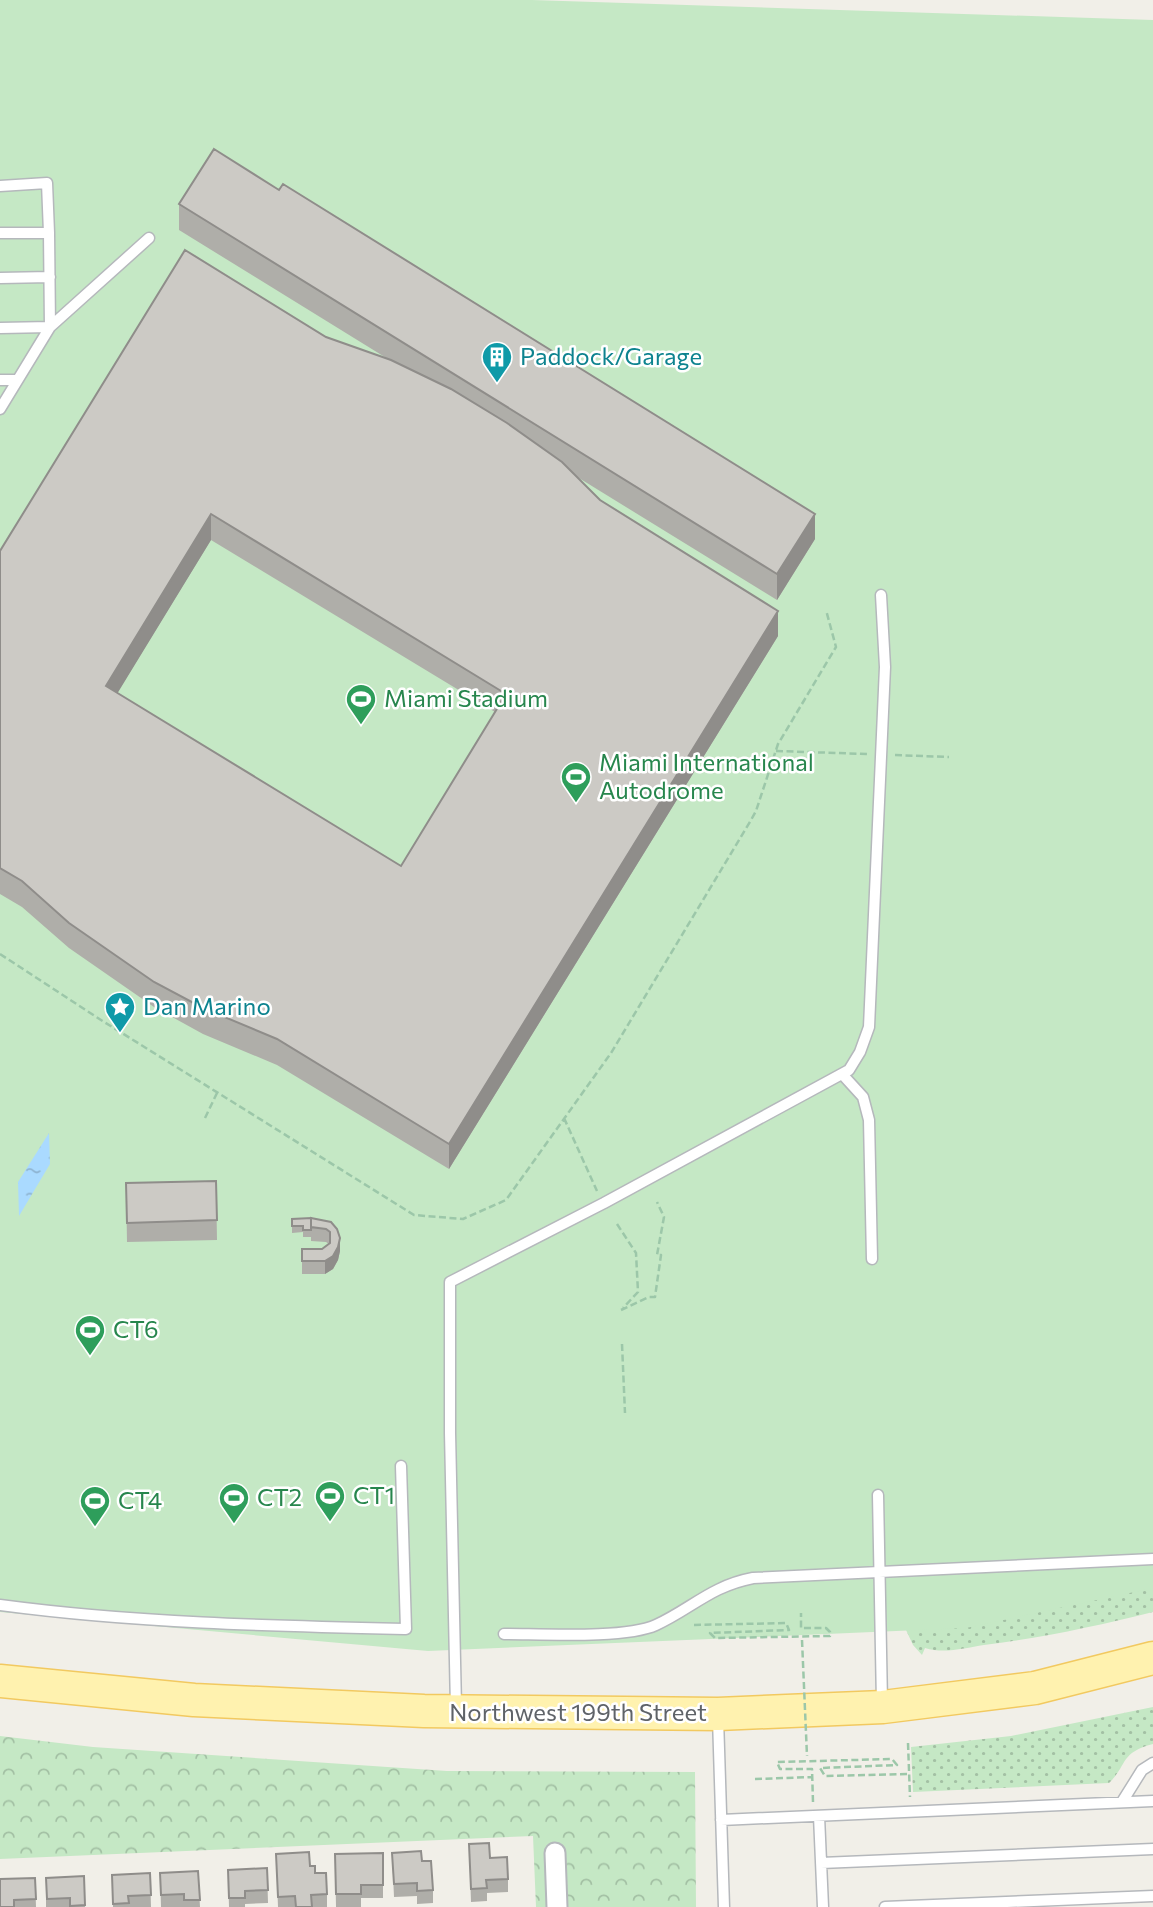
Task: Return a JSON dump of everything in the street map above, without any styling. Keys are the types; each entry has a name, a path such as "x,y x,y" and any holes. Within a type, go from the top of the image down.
{"main road":[{"name":"Northwest 199th Street","path":"0,1681 194,1700 456,1713 718,1714 883,1707 1035,1688 1153,1658"}],"street":[{"path":"555,1853 557,1907"}],"lane":[{"path":"0,186 47,183 50,327"},
{"path":"0,233 49,233"},
{"path":"0,409 50,327 149,238"},
{"path":"0,278 50,277"},
{"path":"0,328 50,327"},
{"path":"0,380 17,380"},
{"path":"456,1713 450,1433 450,1282 604,1203 849,1070 860,1052 869,1027 885,667 881,595"},
{"path":"842,1074 863,1097 869,1120 872,1259"},
{"path":"0,1605 51,1612 282,1626 406,1629 401,1466"},
{"path":"878,1495 883,1707"},
{"path":"505,1634 623,1632 654,1626 720,1587 737,1581 783,1575 1153,1559"},
{"path":"718,1714 724,1907"},
{"path":"1122,1802 1142,1770 1153,1763"},
{"path":"721,1820 1153,1801"},
{"path":"818,1816 823,1907"},
{"path":"821,1864 1153,1849"},
{"path":"885,1907 1153,1896"}],"path":[{"path":"0,954 216,1093 414,1215 463,1219 506,1200 611,1053 756,811 776,751 836,647 826,610"},
{"path":"776,751 867,754"},
{"path":"895,755 949,757"},
{"path":"205,1118 216,1093"},
{"path":"564,1118 597,1191"},
{"path":"617,1224 636,1254 638,1292 621,1310 654,1297 661,1255 657,1255 664,1217 657,1202"},
{"path":"622,1344 625,1413"},
{"path":"694,1625 786,1623 789,1630 710,1633 715,1638 802,1639 830,1636 826,1628 801,1628 800,1613"},
{"path":"802,1639 807,1759"},
{"path":"908,1743 910,1797"},
{"path":"813,1802 812,1769 780,1769 777,1762 807,1759 892,1759 897,1765 820,1768 825,1776 909,1774"},
{"path":"755,1779 812,1777"}],"green space":[{"name":"Miami International Autodrome","path":"0,0 532,0 1153,20 1153,1588 966,1628 428,1651 0,1612"},
{"path":"1153,1574 1153,1612 1111,1622 962,1649 925,1648 922,1655 913,1645 906,1630"},
{"path":"1153,1707 1153,1744 1134,1751 1109,1783 913,1792 911,1747 1011,1736"},
{"path":"0,1736 93,1747 447,1771 695,1772 696,1907 536,1907 533,1836 0,1859"}],"water":[{"path":"49,1133 50,1164 19,1216 18,1182"}],"building":[{"name":"Paddock/Garage","path":"214,149 279,190 283,184 815,514 777,574 179,204"},
{"name":"Miami Stadium","path":"185,250 326,337 391,360 451,389 507,423 562,462 600,500 778,611 449,1144 277,1039 203,1008 154,982 69,923 22,881 0,868 0,551","holes":["211,514 506,694 401,866 106,686"]},
{"path":"216,1181 217,1220 127,1223 126,1183"},
{"path":"311,1218 331,1222 340,1238 333,1256 325,1261 302,1261 302,1249 322,1249 330,1243 330,1232 311,1227"},
{"path":"311,1218 311,1230 303,1230 303,1226 292,1226 292,1219"},
{"path":"489,1843 490,1858 507,1857 508,1879 486,1880 487,1888 471,1889 469,1844"},
{"path":"421,1851 422,1861 431,1861 433,1890 417,1891 417,1883 394,1884 392,1853"},
{"path":"309,1852 310,1866 315,1866 315,1873 326,1873 327,1894 311,1895 312,1907 296,1907 295,1896 278,1897 276,1854"},
{"path":"383,1853 383,1885 361,1885 361,1894 336,1894 335,1854"},
{"path":"267,1868 268,1890 245,1891 245,1898 229,1898 228,1870"},
{"path":"198,1871 200,1900 184,1900 184,1894 161,1895 160,1873"},
{"path":"150,1873 151,1895 128,1896 129,1903 113,1904 112,1875"},
{"path":"84,1876 85,1905 70,1906 70,1898 47,1899 46,1878"},
{"path":"35,1878 36,1899 14,1900 14,1907 0,1907 0,1879"}],"place":[{"name":"Paddock/Garage","path":"497,384"},
{"name":"Miami Stadium","path":"361,726"},
{"name":"Miami International Autodrome","path":"576,804"},
{"name":"Dan Marino","path":"120,1034"},
{"name":"CT6","path":"90,1357"},
{"name":"CT1","path":"330,1523"},
{"name":"CT2","path":"234,1525"},
{"name":"CT4","path":"95,1528"}]}
